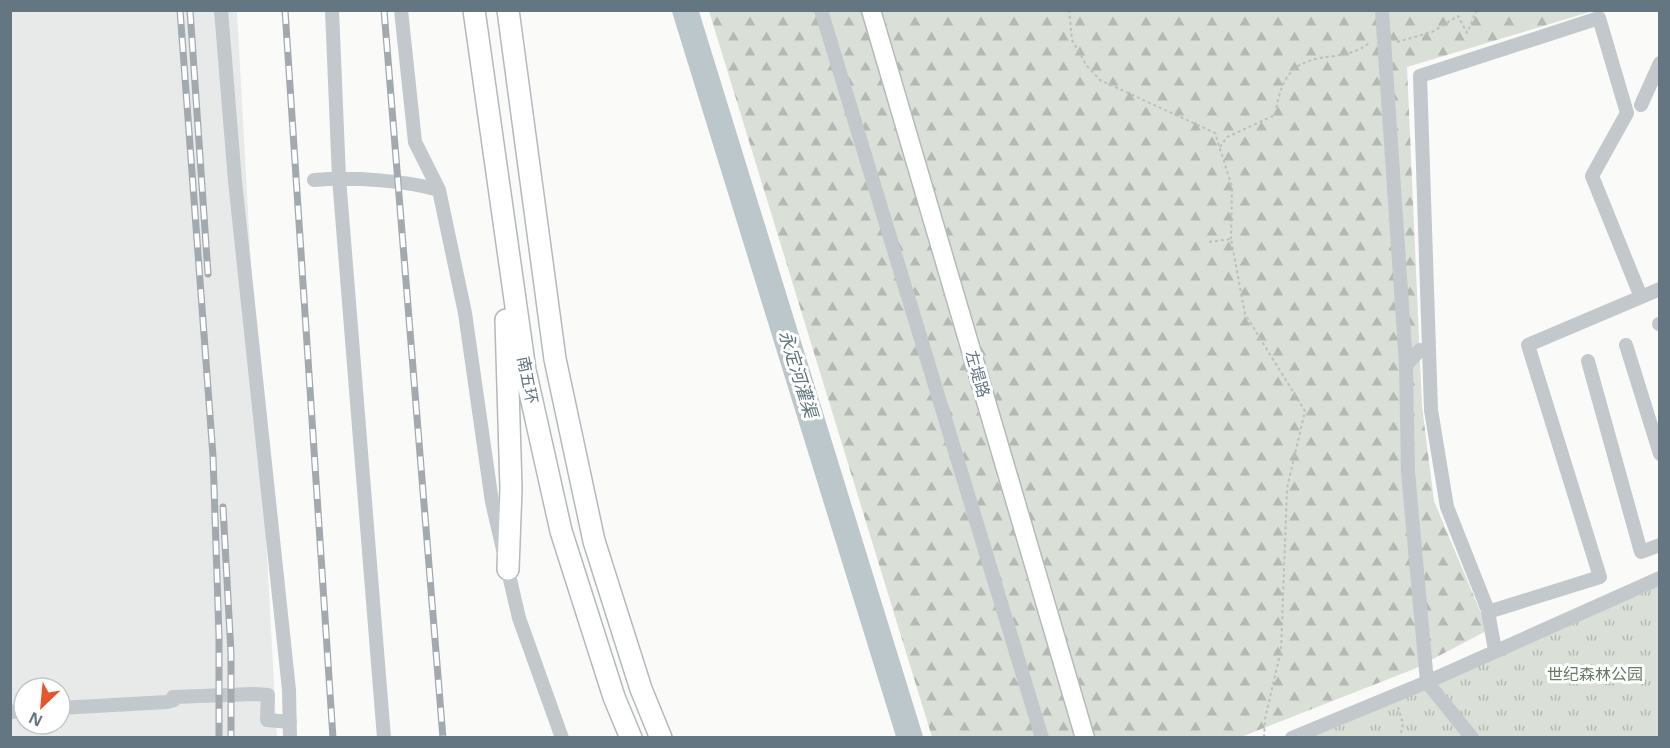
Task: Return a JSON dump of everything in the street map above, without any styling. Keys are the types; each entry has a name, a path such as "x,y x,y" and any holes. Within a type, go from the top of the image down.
{"highway":[{"name":"南五环","path":"474,10 525,370 561,531 614,697 631,738"},
{"name":"南五环","path":"508,10 555,359 594,541 641,688 662,738"},
{"path":"504,227 511,489 508,569"}],"main road":[{"name":"左堤路","path":"871,10 1085,738"}],"street":[{"path":"221,10 235,181 289,690 290,738"},
{"path":"332,10 339,178 384,738"},
{"path":"401,10 415,142 439,190 465,313 492,502 519,618 562,738"},
{"path":"820,10 1042,738"},
{"path":"1382,10 1406,365 1408,471 1427,682 1472,738"},
{"path":"1495,650 1489,613 1447,507 1431,410 1420,76 1599,18 1627,113"},
{"path":"1641,105 1659,63"},
{"path":"1641,297 1592,176 1627,113 1659,93"},
{"path":"314,180 339,178 415,183 439,190"},
{"path":"1489,613 1600,577 1528,345 1659,291"},
{"path":"1626,345 1659,454"},
{"path":"1406,365 1420,350"},
{"path":"1588,361 1641,552 1659,545"},
{"path":"1292,738 1427,682 1659,578"},
{"path":"72,707 167,702 174,700 173,697 254,694 268,695 267,720 290,722"}],"path":[{"path":"1069,10 1072,40 1087,66 1100,80 1187,118 1215,133 1233,188 1231,238 1245,314 1305,411 1287,488 1281,650 1265,719 1264,738"},
{"path":"1384,46 1432,32 1458,16 1467,33 1478,10"},
{"path":"1219,148 1227,137 1275,115 1286,78 1302,63 1318,57 1347,54 1367,46 1383,30"},
{"path":"1209,242 1231,238"},
{"path":"1393,696 1401,713 1403,724 1401,738"}],"shaded area":[{"path":"10,11 237,11 277,737 11,737"}],"green space":[{"path":"709,11 1593,11 1407,67 1422,406 1434,501 1488,630 1414,669 1241,737 932,737"},
{"name":"世纪森林公园","path":"1659,577 1659,737 1287,737"}],"waterway":[{"name":"永定河灌渠","path":"685,10 910,738"}],"railway":[{"path":"180,10 213,456 219,636 219,738"},
{"path":"190,10 208,274"},
{"path":"285,10 333,738"},
{"path":"384,10 443,738"},
{"path":"223,507 231,653 231,738"}]}
